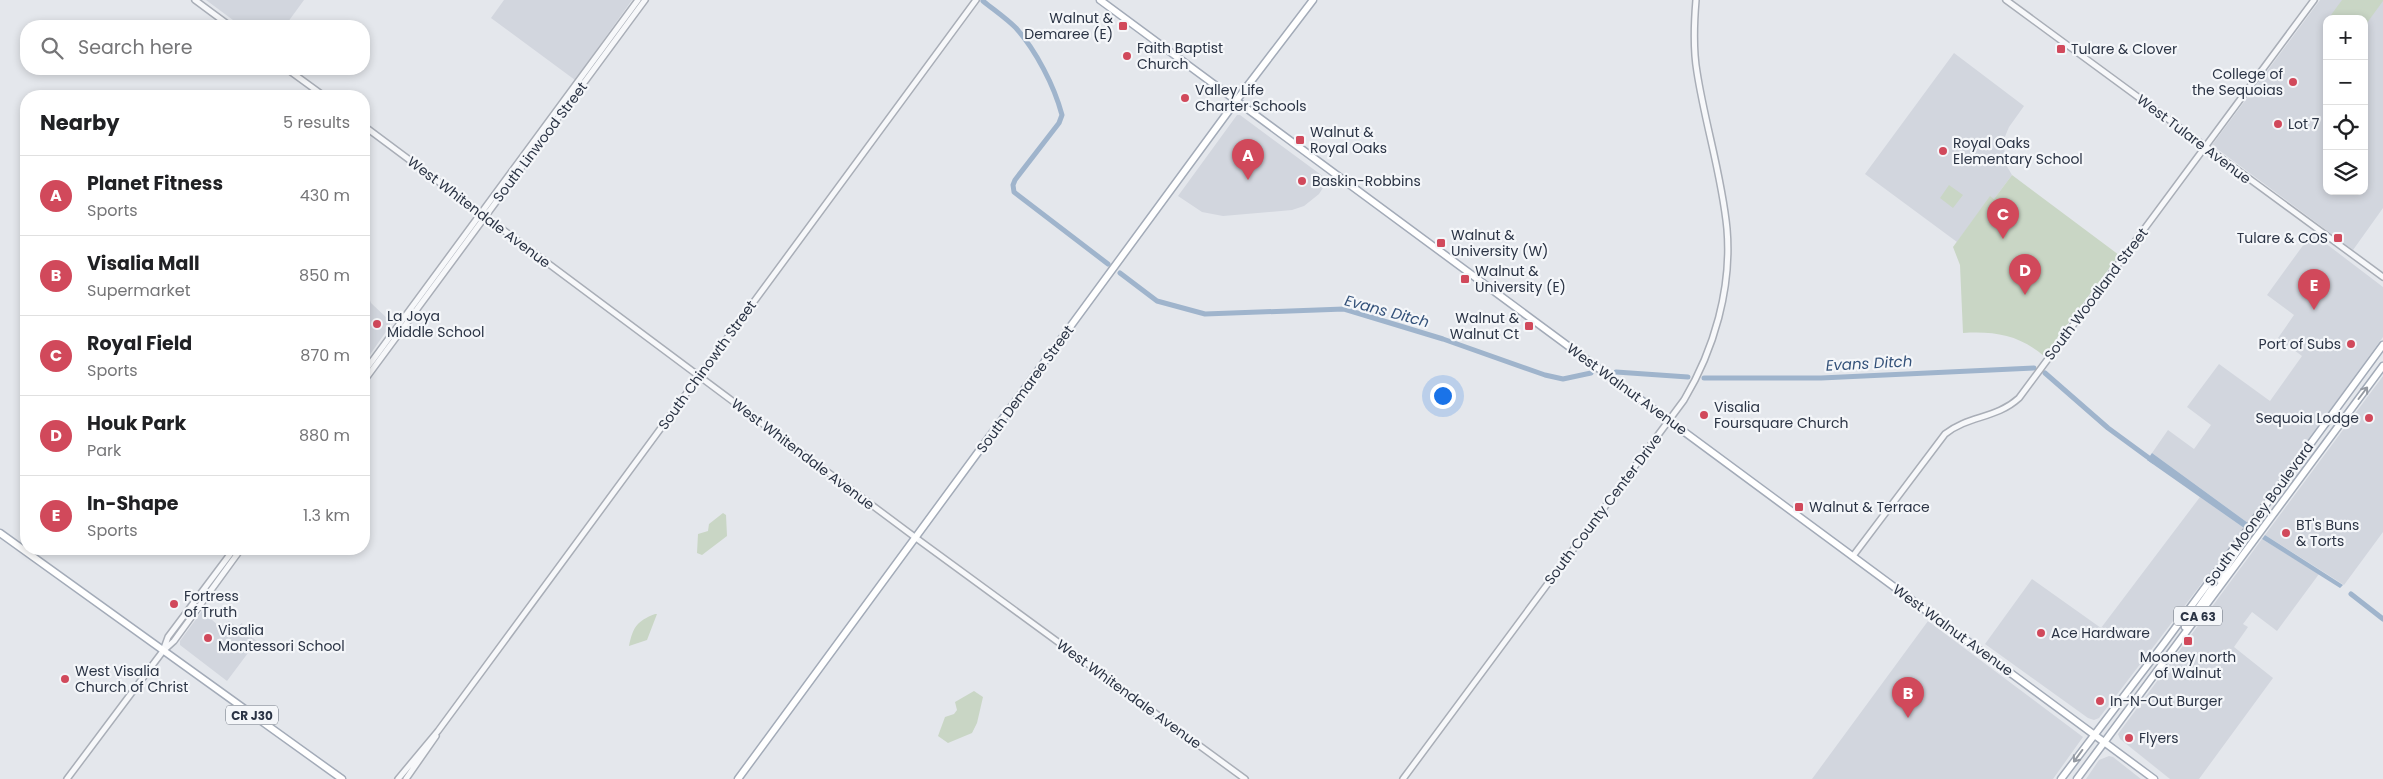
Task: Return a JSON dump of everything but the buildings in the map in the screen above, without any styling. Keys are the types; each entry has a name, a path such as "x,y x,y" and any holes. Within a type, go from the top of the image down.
{"main road":[{"name":"West Walnut Avenue","path":"1100,0 2154,779"},
{"name":"South Demaree Street","path":"738,779 1313,0"},
{"name":"South Mooney Boulevard","path":"2061,779 2212,579 2383,344"},
{"name":"South Mooney Boulevard","path":"2077,779 2383,366"},
{"path":"2222,583 2220,580 2221,575 2243,545 2264,508"},
{"name":"CR J30","path":"0,533 20,547"},
{"name":"CR J30","path":"30,555 342,779"},
{"path":"2176,646 2186,626 2213,587 2212,579"}],"street":[{"path":"195,0 222,20"},
{"name":"South Linwood Street","path":"370,373 638,0"},
{"name":"South Linwood Street","path":"370,364 645,0"},
{"name":"South Chinowth Street","path":"406,779 438,731 976,0"},
{"name":"South County Center Drive","path":"1403,779 1669,420 1695,382 1709,348 1722,298 1727,231 1696,71 1696,0"},
{"name":"West Tulare Avenue","path":"2006,0 2383,277"},
{"name":"South Woodland Street","path":"1853,556 1945,434 1965,421 2004,410 2018,398 2314,0"},
{"path":"295,75 316,90"},
{"name":"West Whitendale Avenue","path":"370,130 916,538 1245,779"},
{"path":"163,651 168,638 230,555"},
{"path":"67,779 163,651 174,641 237,555"},
{"name":"South Chinowth Street","path":"398,779 438,731"}],"shaded area":[{"path":"206,0 304,0 289,20 233,20"},
{"path":"504,0 632,0 575,80 491,18"},
{"name":"College of the Sequoias","path":"2320,0 2383,0 2383,208 2353,250 2212,145"},
{"name":"Royal Oaks Elementary School","path":"1954,53 2024,106 2009,127 2004,139 2005,163 2012,175 1994,199 1990,197 1957,242 1865,174"},
{"path":"1237,115 1240,115 1328,180 1319,194 1304,206 1292,210 1223,216 1202,212 1178,196"},
{"path":"2312,233 2383,287 2383,337 2248,523 2152,453 2168,430 2194,449 2211,425 2187,407 2219,364 2270,401 2302,356 2278,338 2294,315 2267,295"},
{"path":"370,300 390,321 390,326 370,354"},
{"path":"2383,376 2383,532 2344,585 2265,535"},
{"path":"2200,497 2244,528 2099,718 2094,720 2088,718 1985,644 2032,579 2101,628"},
{"path":"2262,539 2319,574 2277,631 2252,612 2243,624 2248,627 2234,647 2273,678 2199,779 2170,779 2120,739 2118,734"},
{"path":"202,611 220,627 229,621 237,627 242,623 248,635 257,641 227,681 180,645 180,641"},
{"path":"1928,621 2083,737 2053,779 1812,779"},
{"path":"2109,756 2113,757 2141,779 2086,779 2099,760"}],"green space":[{"path":"2342,0 2383,0 2368,22 2368,15 2331,15"},
{"path":"2012,175 2119,255 2044,356 2025,343 2006,336 1986,333 1963,333 1960,265 1953,247 1990,196 1994,199"},
{"path":"1949,185 1963,195 1953,208 1940,198"},
{"path":"723,513 726,515 727,536 702,555 697,553 698,534 708,531 709,524"},
{"path":"657,614 647,640 629,646 634,629 644,619"},
{"path":"974,691 983,697 977,723 972,733 948,743 938,736 945,717 954,714 957,710 955,702"}],"water":[{"path":"2152,453 2248,523 2244,528 2147,460"},
{"path":"2265,535 2343,585 2340,588 2262,539"}],"waterway":[{"name":"Evans Ditch","path":"983,1 1016,28 1030,47 1049,80 1062,115 1059,123 1015,180 1013,185 1014,192 1108,264"},
{"name":"Evans Ditch","path":"1120,273 1157,301 1205,314 1344,309 1443,339 1545,375 1563,379 1591,373"},
{"name":"Evans Ditch","path":"1704,378 1821,378 2034,368"},
{"name":"Evans Ditch","path":"1616,372 1688,377"},
{"name":"Evans Ditch","path":"2045,373 2108,428 2153,461"},
{"name":"Evans Ditch","path":"2351,594 2383,619"}],"place":[{"name":"Walnut & Demaree (E)","path":"1123,26"},
{"name":"Tulare & Clover","path":"2061,49"},
{"name":"Faith Baptist Church","path":"1127,56"},
{"name":"College of the Sequoias","path":"2293,82"},
{"name":"Valley Life Charter Schools","path":"1185,98"},
{"name":"Lot 7","path":"2278,124"},
{"name":"Walnut & Royal Oaks","path":"1300,140"},
{"name":"Royal Oaks Elementary School","path":"1943,151"},
{"name":"Planet Fitness","path":"1248,180"},
{"name":"Baskin-Robbins","path":"1302,181"},
{"name":"Tulare & COS","path":"2338,238"},
{"name":"Royal Field","path":"2003,239"},
{"name":"Walnut & University (W)","path":"1441,243"},
{"name":"Walnut & University (E)","path":"1465,279"},
{"name":"Houk Park","path":"2025,295"},
{"name":"In-Shape","path":"2314,310"},
{"name":"La Joya Middle School","path":"377,324"},
{"name":"Walnut & Walnut Ct","path":"1529,326"},
{"name":"Port of Subs","path":"2351,344"},
{"name":"Visalia Foursquare Church","path":"1704,415"},
{"name":"Sequoia Lodge","path":"2369,418"},
{"name":"Walnut & Terrace","path":"1799,507"},
{"name":"BT's Buns & Torts","path":"2286,533"},
{"name":"Fortress of Truth","path":"174,604"},
{"name":"Ace Hardware","path":"2041,633"},
{"name":"Visalia Montessori School","path":"208,638"},
{"name":"Mooney north of Walnut","path":"2188,641"},
{"name":"West Visalia Church of Christ","path":"65,679"},
{"name":"In-N-Out Burger","path":"2100,701"},
{"name":"Visalia Mall","path":"1908,718"},
{"name":"Flyers","path":"2129,738"}]}
